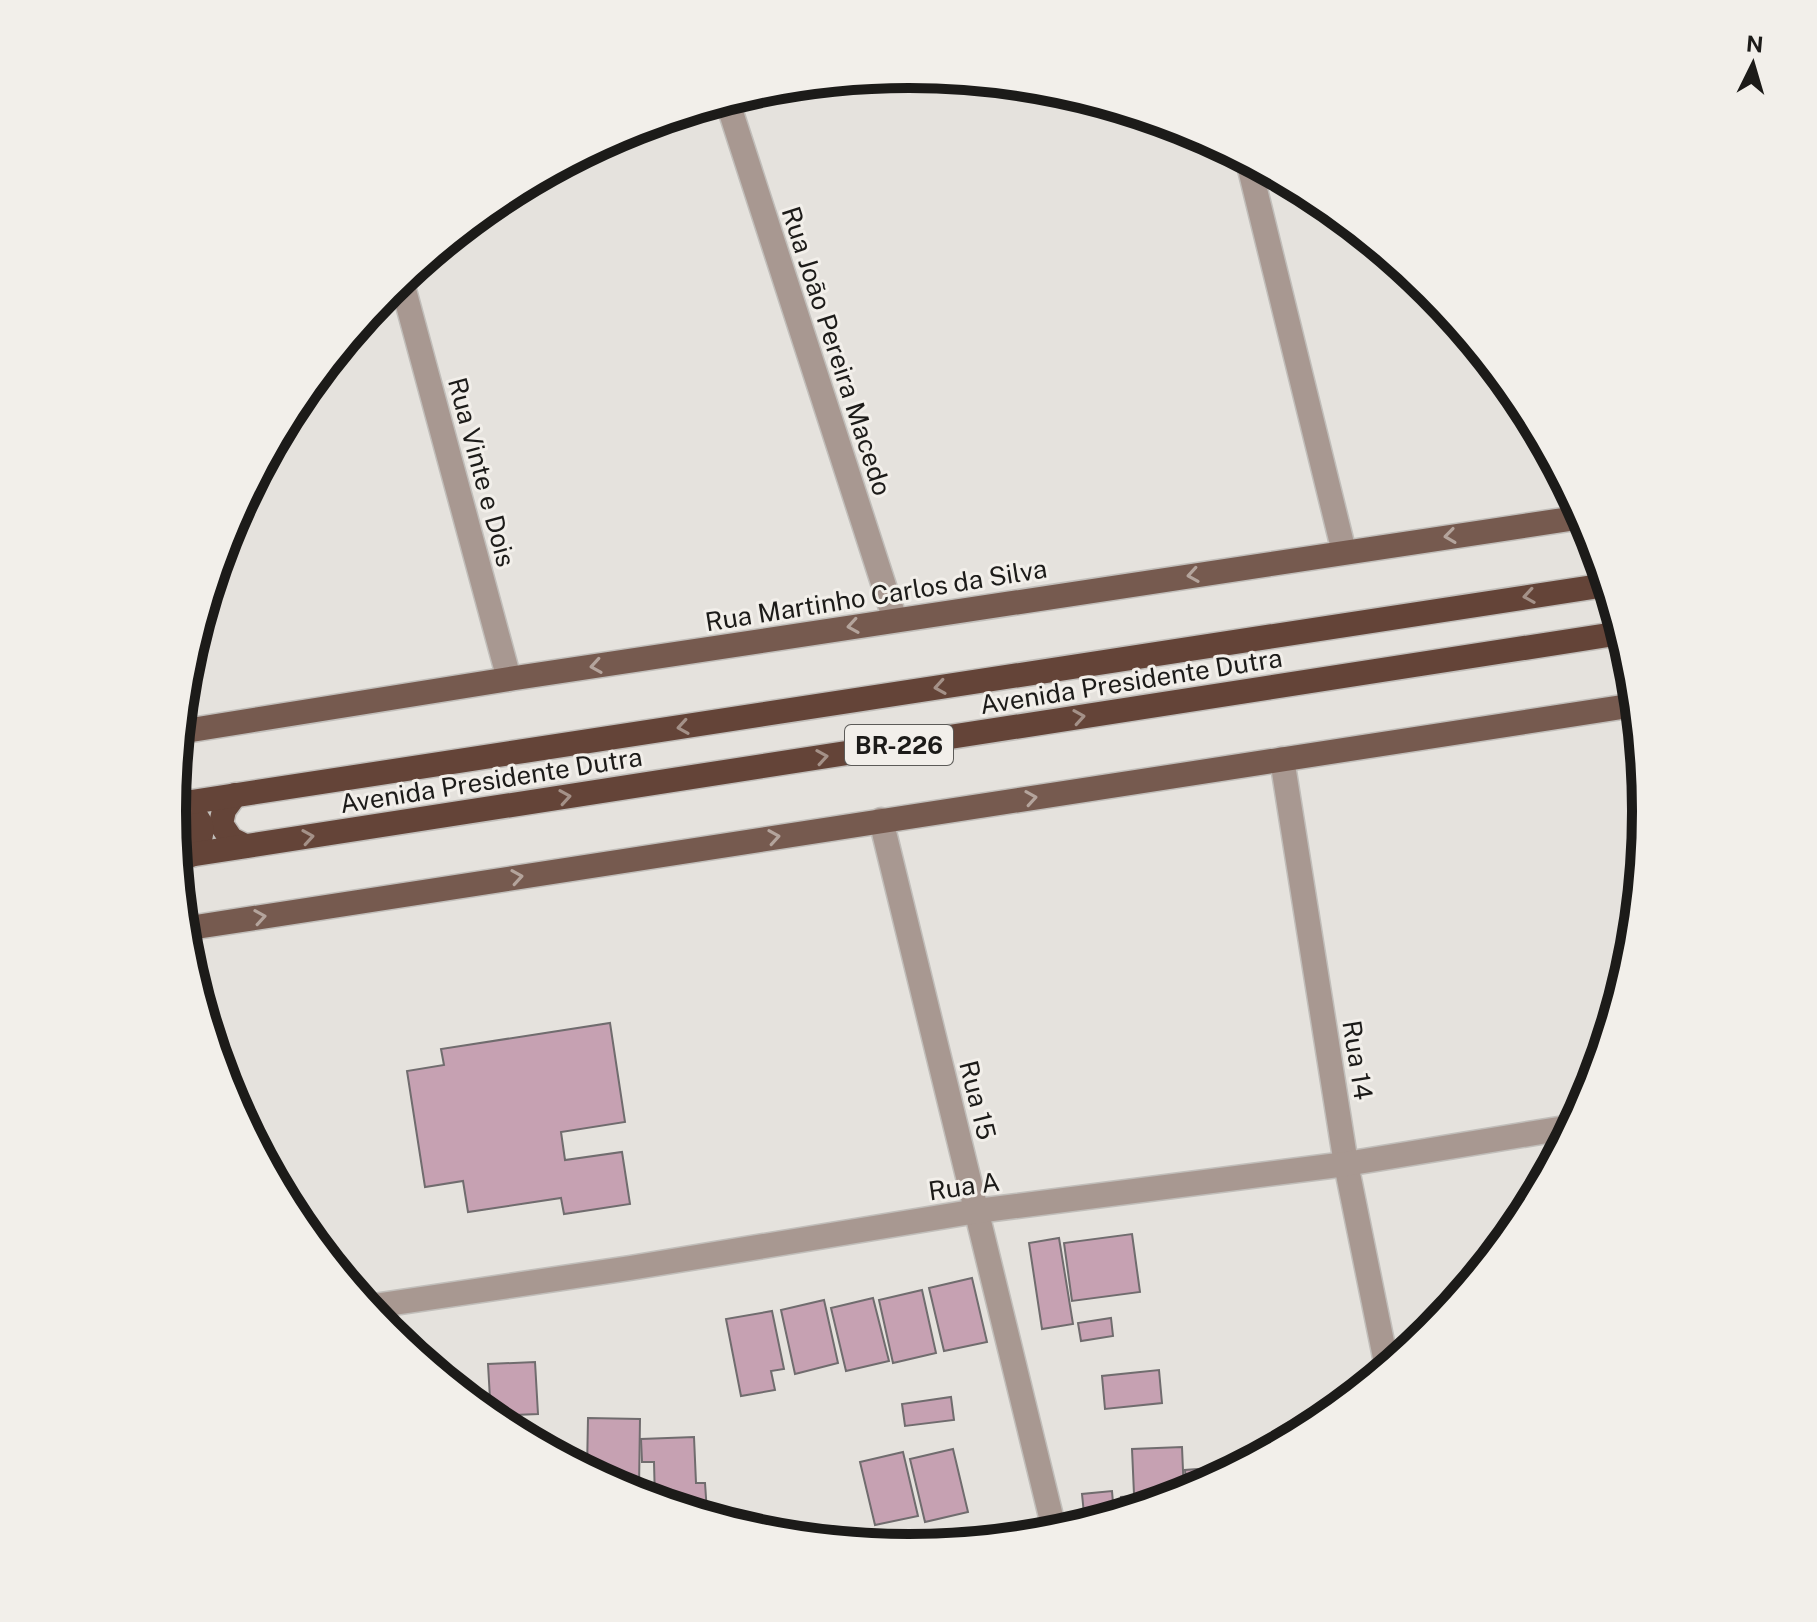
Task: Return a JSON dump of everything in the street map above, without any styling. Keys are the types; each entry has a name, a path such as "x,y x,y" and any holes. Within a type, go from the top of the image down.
{"highway":[{"name":"Avenida Presidente Dutra","path":"186,803 1595,587"},
{"name":"Avenida Presidente Dutra","path":"187,856 1610,635"},
{"path":"235,795 224,810 221,824 231,839 245,846"},
{"path":"186,809 197,816 202,826 201,840 187,853"}],"main road":[{"name":"Rua Martinho Carlos da Silva","path":"191,730 1569,519"},
{"path":"195,927 1623,707"}],"street":[{"name":"Rua João Pereira Macedo","path":"730,111 895,620"},
{"path":"1252,175 1344,552"},
{"name":"Rua Vinte e Dois","path":"405,293 509,679"},
{"name":"Rua 14","path":"1282,759 1346,1164 1385,1355"},
{"name":"Rua 15","path":"881,820 1052,1520"},
{"name":"Rua A","path":"381,1305 977,1211 1346,1164 1558,1129"}],"building":[{"path":"610,1023 625,1122 561,1132 565,1160 622,1152 630,1204 564,1214 561,1198 468,1212 463,1181 425,1187 407,1071 444,1065 441,1049"},
{"path":"1132,1234 1140,1292 1072,1301 1064,1243"},
{"path":"1059,1238 1073,1324 1042,1329 1029,1243"},
{"path":"972,1278 987,1342 944,1351 929,1288"},
{"path":"922,1290 936,1353 893,1363 879,1300"},
{"path":"873,1298 889,1361 846,1371 831,1308"},
{"path":"824,1300 838,1363 795,1374 781,1310"},
{"path":"772,1311 784,1369 771,1371 775,1390 741,1396 726,1319"},
{"path":"1111,1318 1113,1336 1081,1341 1078,1323"},
{"path":"535,1362 538,1414 512,1415 490,1400 488,1364"},
{"path":"1159,1370 1162,1403 1105,1409 1102,1376"},
{"path":"951,1397 954,1420 905,1426 902,1404"},
{"path":"588,1418 640,1419 639,1482 587,1458"},
{"path":"694,1437 696,1483 705,1483 707,1505 655,1488 654,1462 642,1462 641,1439"},
{"path":"1182,1447 1183,1480 1146,1494 1134,1494 1132,1449"},
{"path":"953,1449 968,1512 925,1522 910,1459"},
{"path":"903,1452 918,1516 875,1525 860,1462"},
{"path":"1208,1468 1186,1479 1185,1470"},
{"path":"1112,1491 1113,1504 1084,1512 1082,1494"},
{"path":"1143,1495 1122,1502 1121,1497"}]}
